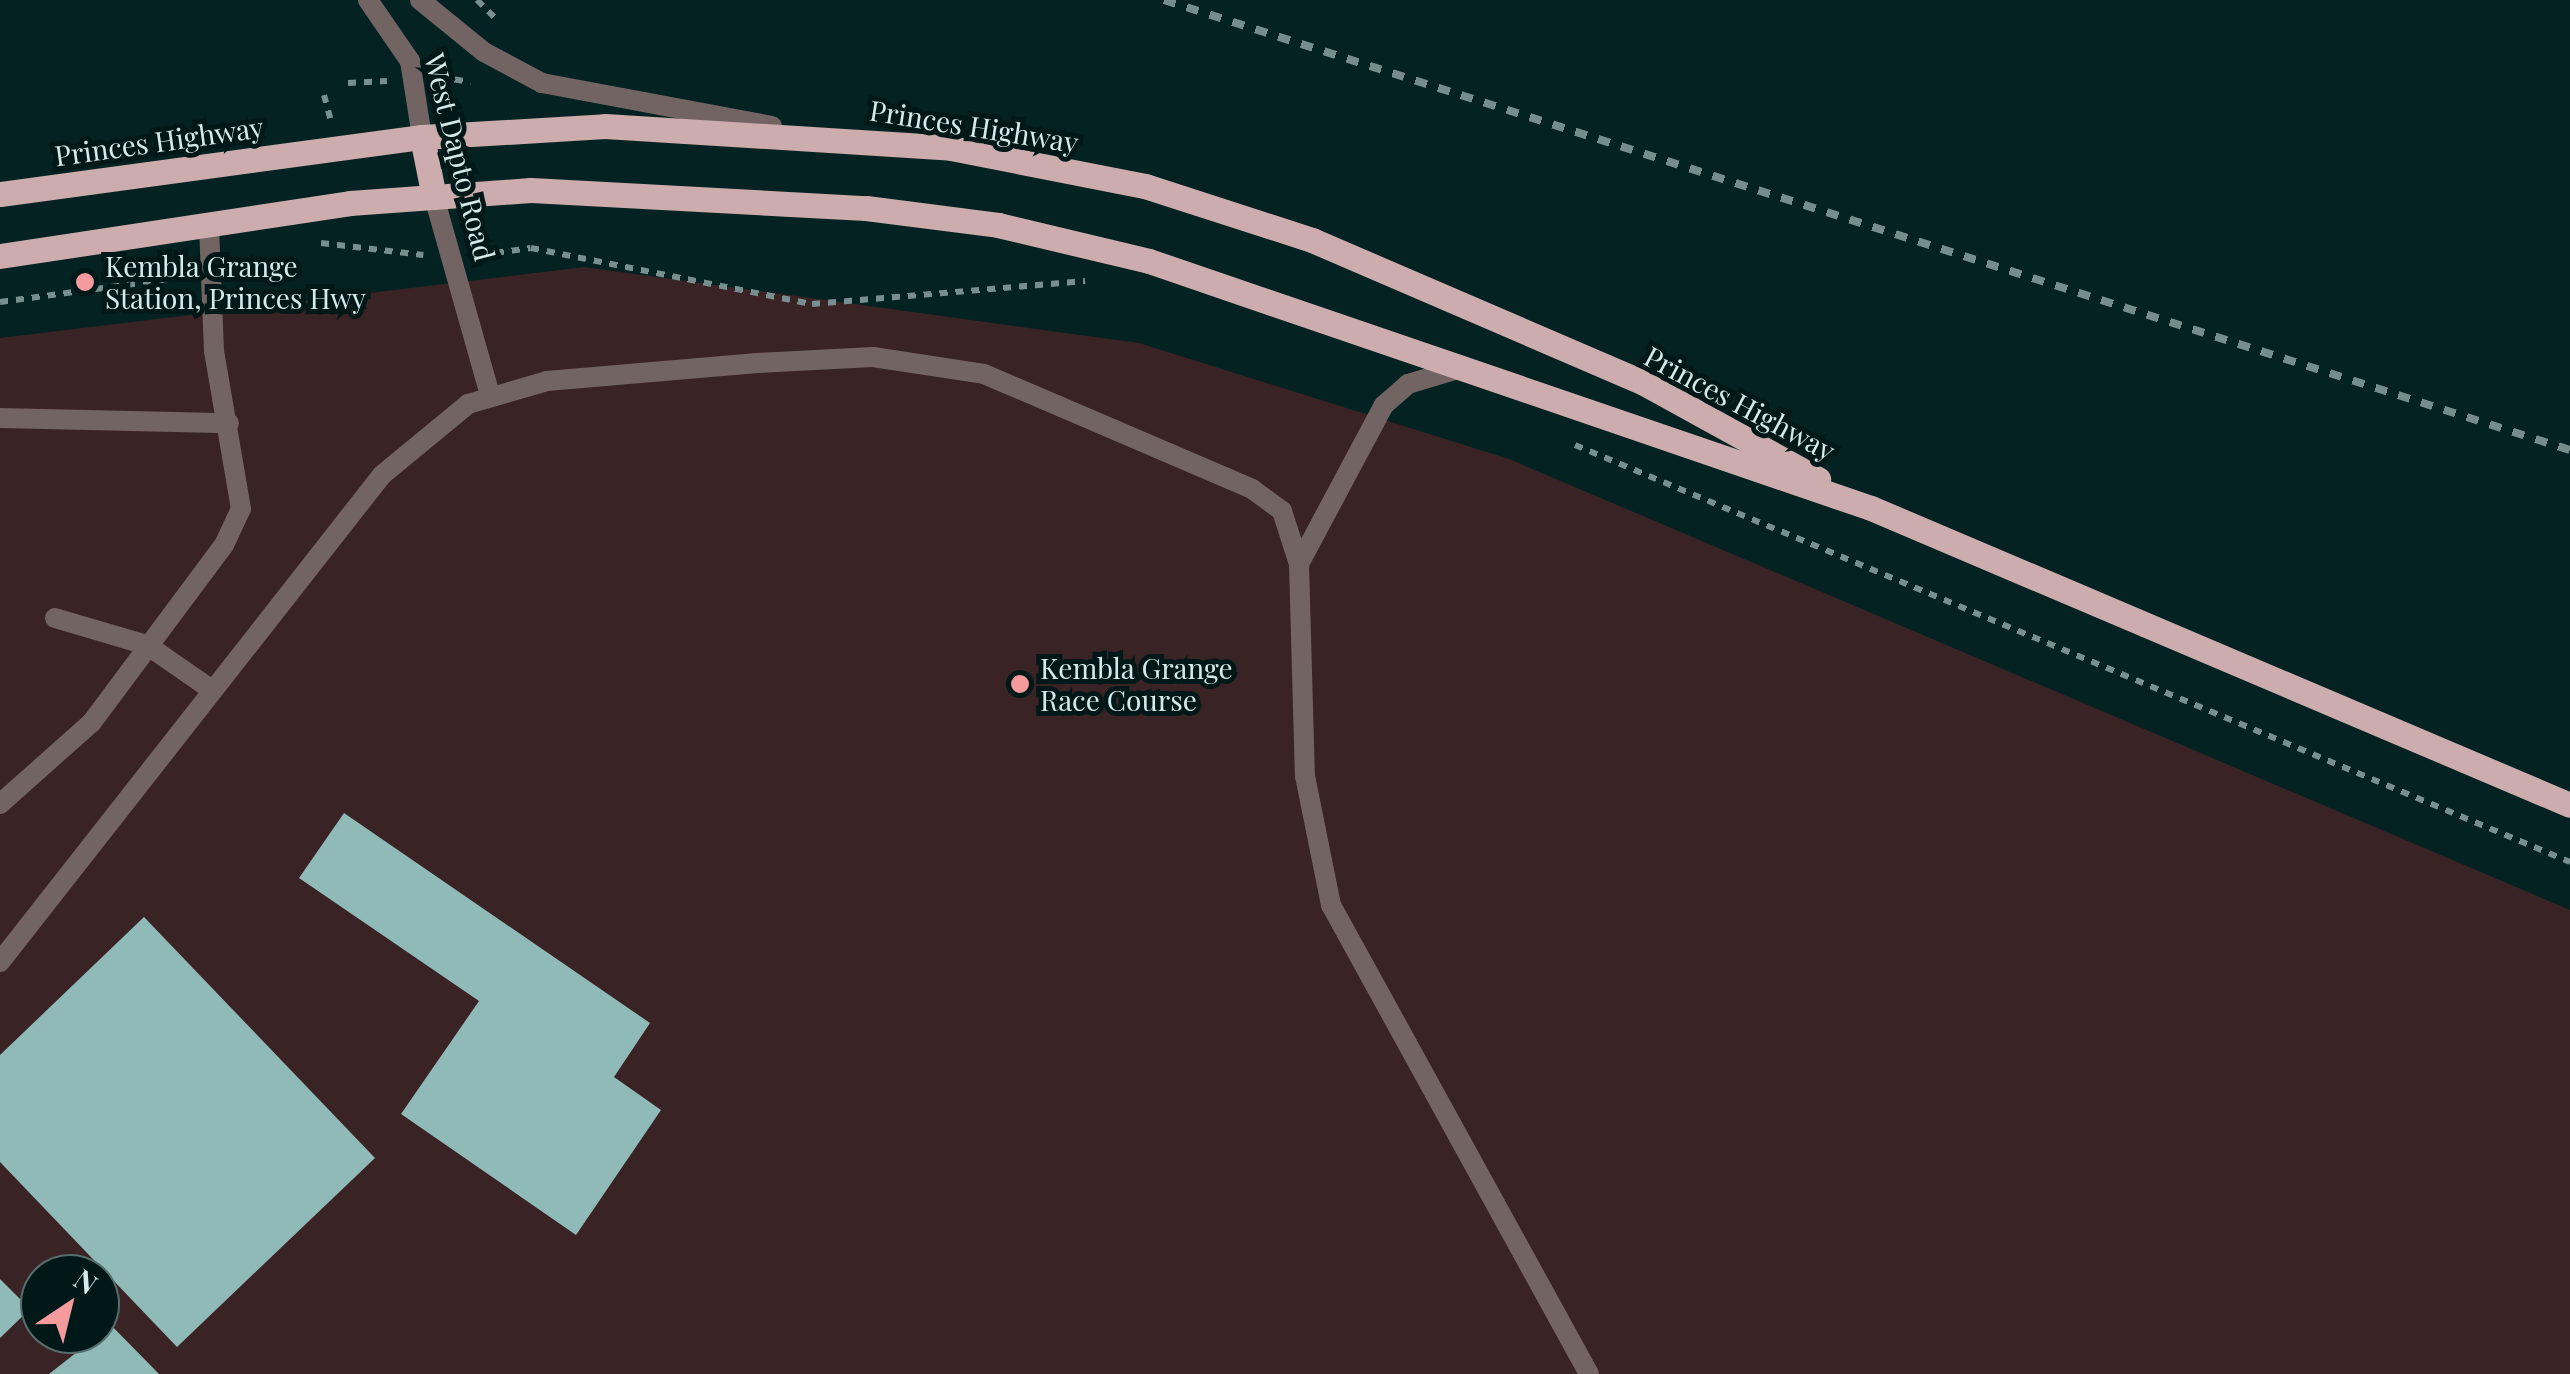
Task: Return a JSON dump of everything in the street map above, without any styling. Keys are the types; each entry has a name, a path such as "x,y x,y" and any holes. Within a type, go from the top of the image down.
{"main road":[{"name":"Princes Highway","path":"0,194 422,137 605,126 830,133 1144,186 1312,240 1644,383 1871,508"},
{"name":"West Dapto Road","path":"422,137 434,197"},
{"name":"Princes Highway","path":"0,256 434,197 531,190 866,208 998,225 1149,261 1871,508 2570,805"}],"street":[{"name":"West Dapto Road","path":"368,0 410,61 422,137"},
{"path":"420,0 493,58 567,91 830,133"},
{"name":"West Dapto Road","path":"434,197 490,395"},
{"path":"0,804 92,722 234,526 242,488 214,351 209,225"},
{"path":"0,962 382,476 440,422 490,395 599,375 928,360 1042,394 1264,495 1289,523 1299,564 1305,776 1331,904 1589,1374"},
{"path":"1299,564 1384,405 1408,384 1463,368"},
{"path":"0,418 230,424"},
{"path":"55,618 147,645 212,690"}],"path":[{"path":"476,0 508,28"},
{"path":"503,255 532,248 651,267 785,302 1105,286"},
{"path":"1555,437 2570,862"}],"shaded area":[{"name":"Kembla Grange Race Course","path":"584,267 1139,343 1509,459 2570,910 2570,1374 0,1374 0,338"}],"building":[{"path":"344,813 650,1023 614,1077 661,1110 576,1235 401,1114 479,1001 299,878"},
{"path":"144,917 375,1158 177,1347 120,1287 120,1254 88,1254 0,1162 0,1055"},
{"path":"0,1279 20,1299 20,1319 0,1338"},
{"path":"120,1334 159,1374 49,1374 74,1354 120,1354"}],"railway":[{"path":"1164,0 2570,450"}],"place":[{"name":"Kembla Grange Station, Princes Hwy","path":"85,282"},
{"name":"Kembla Grange Race Course","path":"1020,684"}]}
